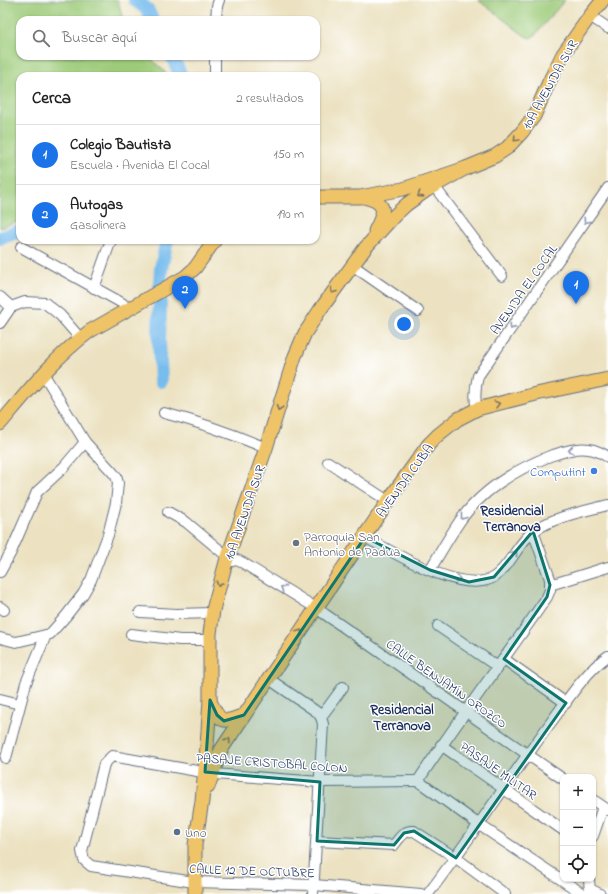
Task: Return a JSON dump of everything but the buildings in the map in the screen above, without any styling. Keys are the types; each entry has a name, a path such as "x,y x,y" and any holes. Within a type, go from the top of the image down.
{"main road":[{"name":"10A AVENIDA SUR","path":"209,773 209,640 212,613 227,560 266,448 299,346 320,310 352,265 366,247 400,210 434,186 466,168 501,152 507,148 522,132 534,116 563,54 590,16 604,0"},
{"name":"10A AVENIDA SUR","path":"360,196 403,189 466,168"},
{"name":"10A AVENIDA SUR","path":"360,196 376,201 382,207 383,211 382,219 366,247"},
{"path":"320,197 360,196"},
{"path":"0,424 43,374 80,338 128,309 185,278 195,268 212,244"},
{"name":"AVENIDA CUBA","path":"195,888 195,845 202,802 209,773 221,750 244,715 414,463 434,440 458,419 477,409 536,394 608,379"},
{"path":"210,700 217,716 224,720 233,720 244,715"}],"street":[{"path":"216,16 219,0"},
{"path":"590,16 608,28"},
{"path":"215,60 216,72"},
{"path":"434,186 502,276"},
{"name":"AVENIDA EL COCAL","path":"477,409 475,387 478,376 608,188"},
{"path":"94,288 110,244"},
{"path":"21,247 122,303 128,309"},
{"path":"352,265 418,311"},
{"path":"0,297 11,307"},
{"path":"0,323 11,307 26,302 45,303 60,315 80,338"},
{"path":"0,638 16,642 50,634 66,616 83,594 91,580 108,535 116,503 118,483 116,476 86,442 43,374"},
{"path":"164,413 213,427 266,448"},
{"path":"0,572 11,552 37,492 64,467 86,442"},
{"path":"430,570 462,518 481,496 506,478 534,462 563,451 589,448 608,458"},
{"path":"328,462 388,502"},
{"path":"365,536 430,570 452,578 469,582 487,580 494,577 500,571 533,531 556,520 608,504"},
{"path":"168,512 186,522 227,560"},
{"path":"533,531 550,585 547,597 441,745 418,781 478,824 588,889 600,894"},
{"name":"CALLE BENJAMÍN OROZCO","path":"227,560 237,560 243,563 316,608 560,777"},
{"path":"550,585 608,567"},
{"path":"140,612 176,614 212,613"},
{"path":"438,626 566,703"},
{"path":"131,634 180,640 209,640"},
{"path":"6,758 26,684 46,635"},
{"path":"428,894 456,858 478,824 566,703 594,667 608,656"},
{"path":"269,679 317,712 321,717 323,724 314,890"},
{"path":"321,717 343,687"},
{"path":"0,699 20,704"},
{"name":"PASAJE MILITAR","path":"441,745 560,828"},
{"name":"PASAJE CRISTOBAL COLON","path":"84,860 82,851 104,764 112,756 209,773 320,782 418,781"},
{"path":"596,802 605,808 596,829"},
{"path":"317,842 394,845 404,833 410,830 414,831 456,858 505,894"},
{"name":"CALLE 12 DE OCTUBRE","path":"84,860 91,866 195,888 421,894"}],"highlighted area":[{"path":"533,531 550,585 547,597 504,659 566,703 456,858 414,831 404,833 394,845 317,841 320,782 205,772 210,700 217,715 224,721 244,715 365,537 430,570 469,582 494,577"}],"green space":[{"path":"0,0 118,0 122,16 16,16 16,60 152,60 165,72 16,72 16,222 0,228"},
{"path":"478,0 565,0 534,36 530,38 525,36"}],"waterway":[{"path":"135,0 147,9 150,16"},
{"path":"174,60 179,72"},
{"path":"0,238 16,232"},
{"path":"160,285 161,268 166,244"},
{"path":"160,301 159,341 161,381"}],"place":[{"name":"Colegio Bautista","path":"576,304"},
{"name":"Autogas","path":"185,309"},
{"name":"Computint","path":"594,471"},
{"name":"Parroquia San Antonio de Padua","path":"296,543"},
{"name":"Uno","path":"177,832"}],"district":[{"name":"Residencial Terranova","path":"512,518"},
{"name":"Residencial Terranova","path":"402,718"}]}
